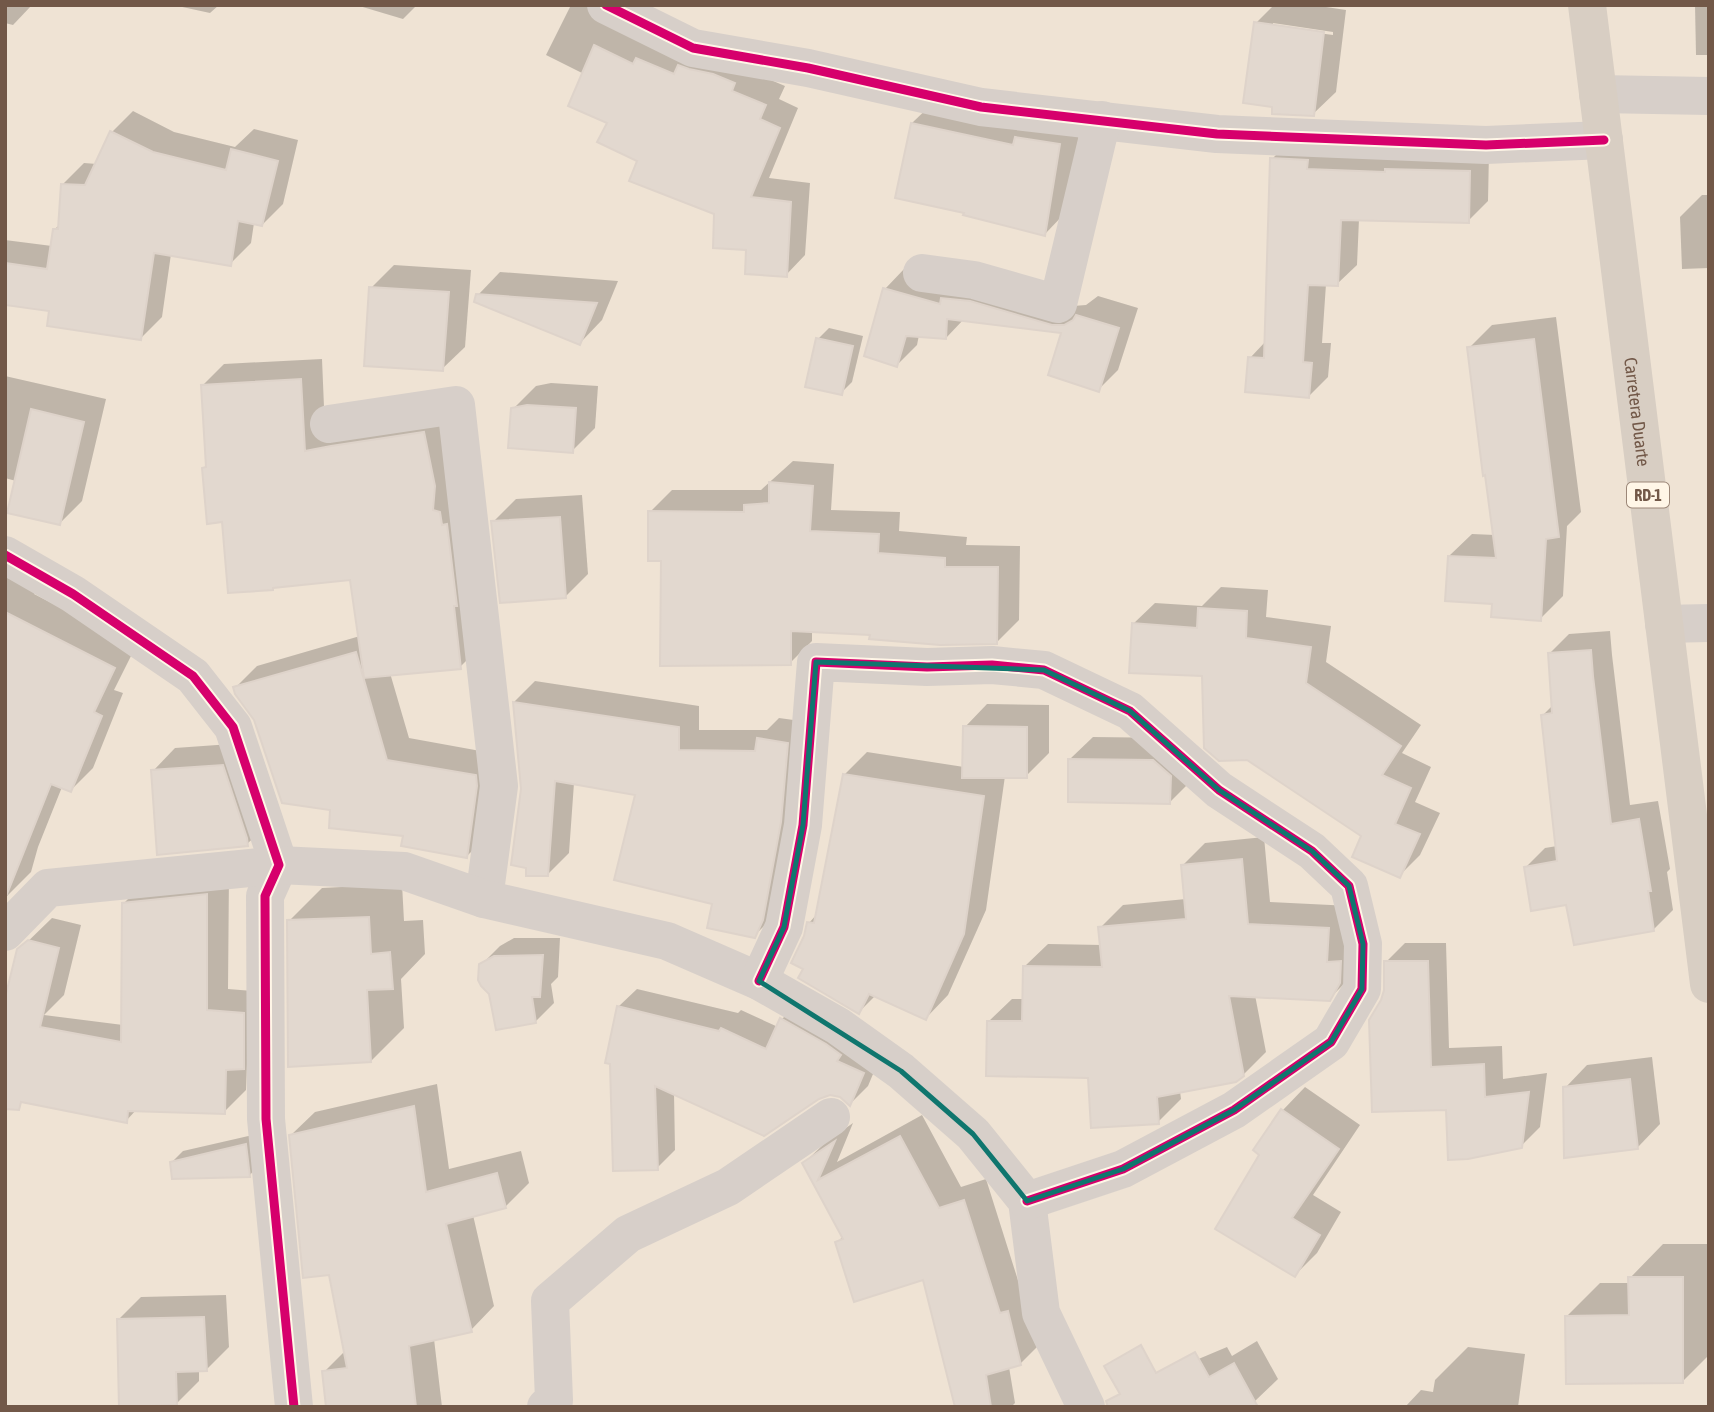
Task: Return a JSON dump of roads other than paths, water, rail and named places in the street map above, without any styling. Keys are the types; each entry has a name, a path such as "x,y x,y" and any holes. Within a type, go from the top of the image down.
{"main road":[{"name":"Carretera Duarte","path":"1587,5 1709,984"}],"street":[{"path":"607,5 662,18 694,48 808,68 981,107 1217,134 1486,145 1604,140"},
{"path":"1598,94 1709,96"},
{"path":"922,273 974,280 1058,304 1102,120"},
{"path":"329,424 456,405 499,786 484,899"},
{"path":"5,555 73,594 193,676 233,727 279,865 265,896 266,1119 294,1407"},
{"path":"1664,624 1709,622"},
{"path":"759,981 783,927 803,825 816,663 927,667 992,665 1044,670 1130,711 1219,790 1312,852 1349,886 1363,944 1362,989 1331,1042 1234,1110 1123,1169 1027,1201"},
{"path":"5,932 47,888 279,865 404,871 484,899 667,941 759,981 838,1026 901,1071 973,1134 1027,1201 1041,1313 1086,1407"},
{"path":"546,1407 554,1400 550,1301 628,1234 728,1187 831,1117"}]}
